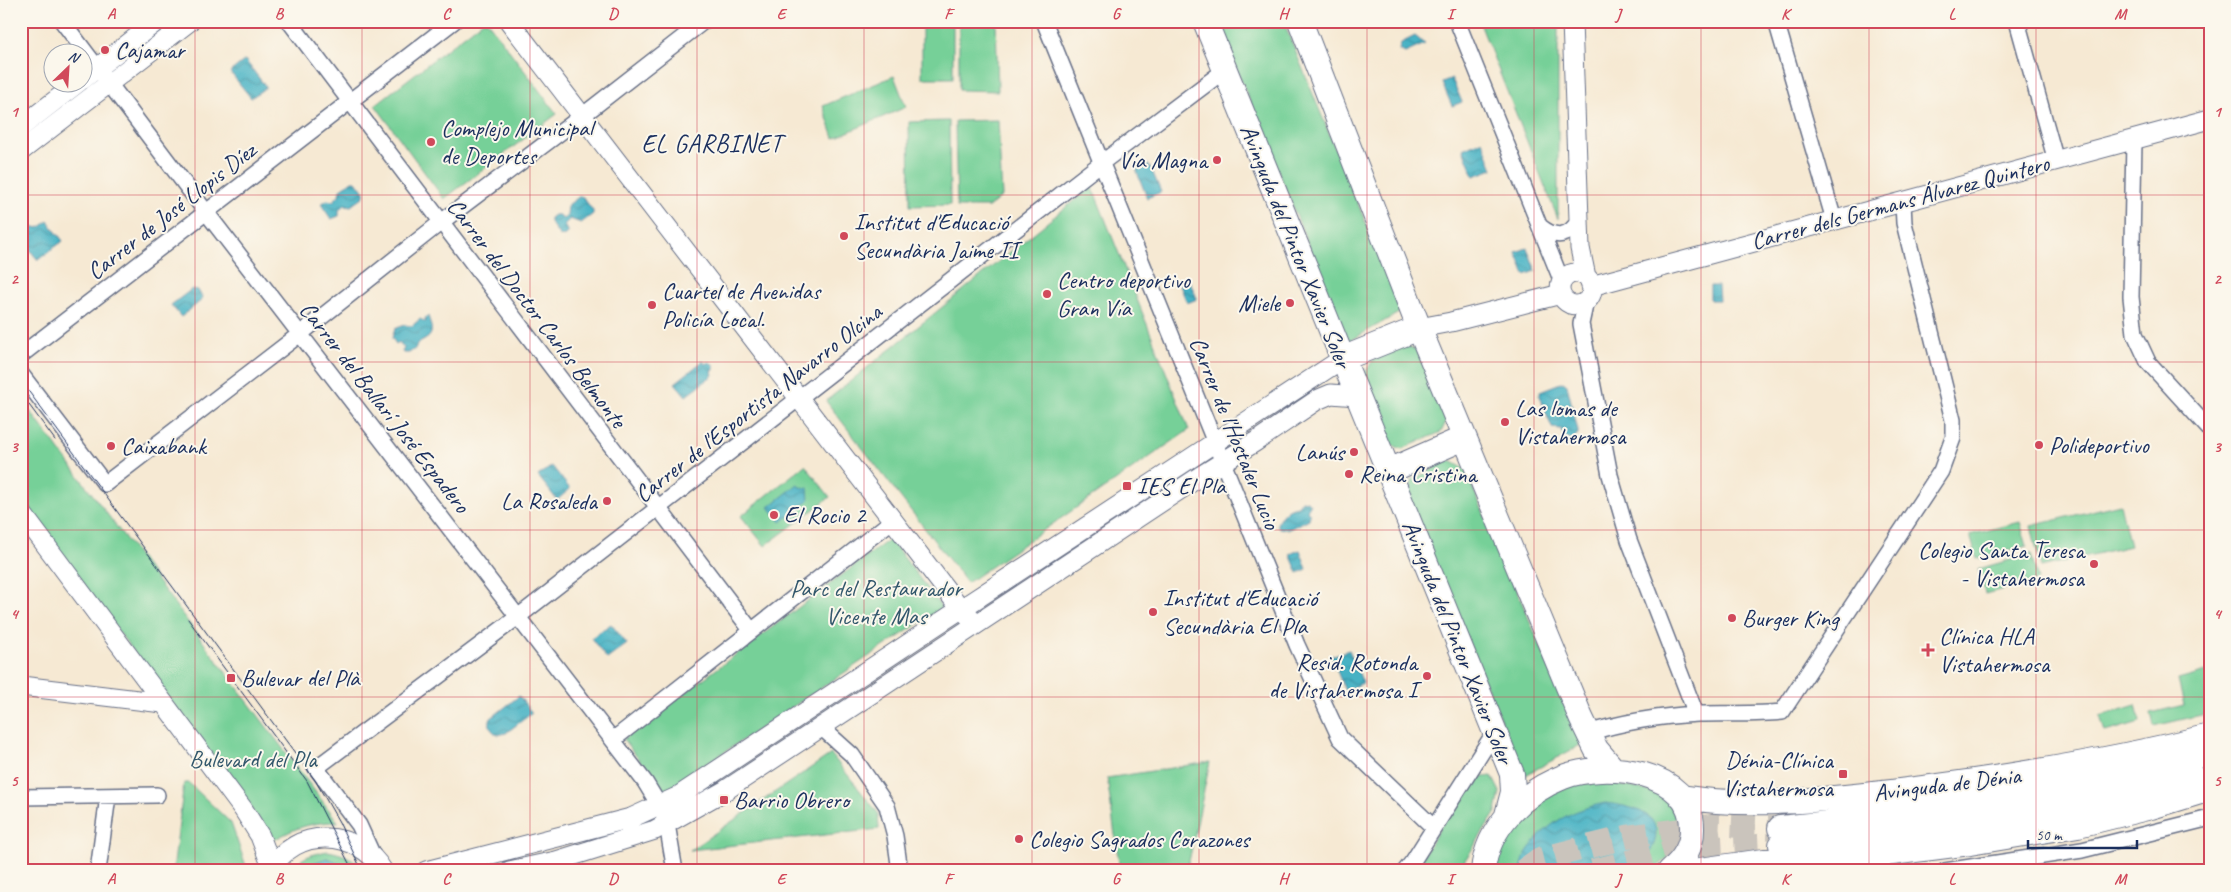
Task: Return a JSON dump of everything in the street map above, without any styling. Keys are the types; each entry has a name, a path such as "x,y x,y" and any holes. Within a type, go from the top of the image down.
{"main road":[{"name":"Avinguda del Pintor Xavier Soler","path":"1205,21 1512,774 1513,792 1507,816"},
{"path":"1303,22 1419,328 1464,438 1588,733 1596,748 1613,769"},
{"name":"Carrer dels Germans Álvarez Quintero","path":"1342,359 1419,328"},
{"path":"1389,471 1464,438"},
{"name":"Avinguda de Dénia","path":"1480,867 1491,843 1507,816 1539,788 1564,776 1586,771 1613,769 1639,773 1665,784 1681,797 1714,802 1821,800 1919,789 2031,773 2137,754 2210,736"},
{"name":"Avinguda de Dénia","path":"2210,753 2106,781 2000,800 1890,816 1781,836 1864,837 2118,798 2210,774"},
{"path":"1693,871 1837,860 1970,843 2078,825 2151,807 2210,789"},
{"path":"1670,871 1680,863 1692,836 1690,816 1681,797"}],"street":[{"name":"Carrer del Ballarí José Espadero","path":"62,21 110,82 206,212 614,739 659,805 667,824 675,871"},
{"path":"92,72 158,21"},
{"path":"21,151 190,21"},
{"name":"Carrer del Doctor Carlos Belmonte","path":"289,21 348,102 751,630"},
{"name":"Carrer de José Llopis Díez","path":"21,355 454,21"},
{"path":"509,21 961,610 977,624"},
{"path":"21,374 105,484 300,334 440,223 704,21"},
{"name":"Carrer de l'Hostaler Lucio","path":"1044,21 1100,164 1297,645 1340,738 1434,828"},
{"path":"1457,21 1541,227 1577,285"},
{"path":"1572,21 1580,248 1577,285 1581,324 1610,475 1629,540 1696,714"},
{"path":"1776,21 1834,220"},
{"path":"2017,21 2056,161"},
{"name":"Carrer de l'Esportista Navarro Olcina","path":"384,867 359,825 316,768 519,616 1100,164 1225,70"},
{"path":"21,127 66,92"},
{"name":"Carrer dels Germans Álvarez Quintero","path":"1419,328 1577,285 1903,203 2210,119"},
{"path":"2134,141 2131,297 2135,334 2148,362 2210,430"},
{"path":"1588,733 1617,724 1696,714 1782,712 1941,471 1953,438 1953,420 1904,223 1903,203"},
{"path":"1541,227 1550,234 1558,235 1569,232 1579,220"},
{"path":"426,871 631,818 677,797 1216,444 1342,359"},
{"path":"509,871 556,861 655,830 667,824 726,790 822,728 1316,400 1331,394 1357,396"},
{"path":"21,512 243,809 260,836 272,869"},
{"path":"614,739 893,520"},
{"path":"21,686 163,703"},
{"path":"822,728 852,756 887,806 895,836 900,871"},
{"path":"1404,871 1434,828 1463,779 1494,733"},
{"path":"21,798 157,795"},
{"path":"98,871 108,796"},
{"path":"1945,871 2082,850 2210,818"},
{"path":"272,869 282,856 293,847 307,840 321,838 336,838 348,841 362,848 384,867"}],"green space":[{"path":"483,21 487,21 557,114 444,199 375,105"},
{"path":"953,21 953,78 922,78 922,22"},
{"path":"959,21 996,21 998,91 959,90"},
{"path":"1217,21 1283,21 1402,311 1348,342"},
{"path":"1479,21 1558,21 1558,219"},
{"path":"894,76 906,107 834,138 823,106"},
{"path":"998,120 1002,196 989,207 957,207 955,121"},
{"path":"949,121 950,205 910,206 909,122"},
{"name":"Centro deportivo Gran Vía","path":"1092,186 1189,430 967,583 826,401"},
{"path":"1402,344 1417,350 1447,420 1441,432 1402,449 1389,444 1363,376 1373,360"},
{"name":"Bulevard del Pla","path":"21,399 338,822 305,826 274,840 21,501"},
{"path":"1449,460 1465,469 1582,744 1524,776 1407,494 1413,480"},
{"path":"805,465 830,497 765,546 741,516"},
{"path":"2120,504 2130,546 2041,567 2031,526"},
{"path":"2020,522 2027,546 1977,559 1970,535"},
{"name":"Parc del Restaurador Vicente Mas","path":"890,539 942,608 664,792 623,739"},
{"path":"2031,554 2038,580 1985,594 1978,569"},
{"path":"2210,671 2210,713 2154,726 2151,713 2184,705 2178,680"},
{"path":"2136,705 2140,722 2105,732 2100,716"},
{"path":"831,754 878,813 879,829 690,850"},
{"path":"1210,762 1187,871 1120,871 1107,778"},
{"path":"1492,776 1500,792 1496,812 1458,871 1414,871 1460,795 1475,778"},
{"path":"184,783 189,783 231,823 246,866 244,871 173,871"},
{"path":"1576,783 1610,784 1636,788 1658,795 1666,800 1673,809 1677,823 1676,841 1672,852 1652,871 1495,871 1501,849 1522,818 1548,796"},
{"path":"328,851 359,863 367,871 290,871 298,862 307,857"}],"water":[{"path":"1415,36 1425,44 1405,53 1399,50 1401,43"},
{"path":"245,60 266,87 251,98 230,72"},
{"path":"1452,79 1462,102 1452,106 1442,83"},
{"path":"1482,140 1493,169 1474,176 1463,149"},
{"path":"1143,163 1150,166 1161,192 1147,198 1137,172 1137,166"},
{"path":"352,181 356,181 364,192 364,196 351,206 345,205 339,210 339,216 331,219 321,204 327,200 333,201 339,195 340,190"},
{"path":"580,196 583,197 593,211 593,214 581,223 570,219 564,225 568,233 563,236 559,235 550,222 550,218 554,215 559,215 563,219 567,216 568,205"},
{"path":"48,221 63,241 38,260 22,241 22,233 30,226 39,228"},
{"path":"1527,248 1536,271 1525,275 1516,252"},
{"path":"1189,279 1197,299 1187,303 1179,283"},
{"path":"1710,286 1718,286 1719,300 1710,300"},
{"path":"192,289 198,290 203,299 181,317 171,305"},
{"path":"428,316 431,334 417,344 416,348 409,353 403,353 404,348 399,342 396,344 392,338 395,329 404,325 412,326 420,319 426,322 425,318"},
{"path":"703,361 705,364 709,362 714,365 713,375 686,396 675,383"},
{"path":"1563,382 1567,385 1578,431 1578,434 1572,440 1563,436 1561,429 1552,428 1539,396 1540,391"},
{"path":"552,466 570,489 557,500 538,476"},
{"path":"798,484 799,487 808,488 809,500 781,522 769,507"},
{"path":"1302,500 1310,504 1307,510 1310,515 1309,519 1289,529 1279,528 1277,524 1283,514 1288,509 1298,506"},
{"path":"1300,550 1307,569 1298,573 1290,554"},
{"path":"611,624 627,644 607,659 591,638"},
{"path":"1349,650 1363,683 1345,691 1331,656"},
{"path":"519,696 532,713 506,733 498,735 491,728 490,719"},
{"path":"1605,803 1625,806 1639,811 1645,814 1654,824 1656,838 1650,852 1640,864 1623,872 1601,869 1593,871 1522,871 1523,861 1528,851 1547,829 1564,817"},
{"path":"327,858 343,864 348,871 304,871 310,864"}],"tunnel":[{"path":"1523,871 1540,859 1627,837 1719,825 1780,828"},
{"path":"1593,871 1665,853 1715,848 1781,845"}],"tram line":[{"path":"21,381 315,780 339,822 362,871"},
{"path":"21,394 55,440"},
{"path":"188,619 307,781 353,871"}],"place":[{"name":"Cajamar","path":"105,50"},
{"name":"Complejo Municipal de Deportes","path":"431,142"},
{"name":"Vía Magna","path":"1217,160"},
{"name":"Institut d'Educació Secundària Jaime II","path":"844,236"},
{"name":"Centro deportivo Gran Vía","path":"1047,294"},
{"name":"Miele","path":"1290,303"},
{"name":"Cuartel de Avenidas Policía Local.","path":"652,305"},
{"name":"Las lomas de Vistahermosa","path":"1505,422"},
{"name":"Polideportivo","path":"2039,445"},
{"name":"Caixabank","path":"111,446"},
{"name":"Lanús","path":"1354,452"},
{"name":"Reina Cristina","path":"1349,474"},
{"name":"IES El Pla","path":"1127,486"},
{"name":"La Rosaleda","path":"607,501"},
{"name":"El Rocio 2","path":"774,515"},
{"name":"Colegio Santa Teresa - Vistahermosa","path":"2094,564"},
{"name":"Institut d'Educació Secundària El Pla","path":"1153,612"},
{"name":"Burger King","path":"1732,618"},
{"name":"Clínica HLA Vistahermosa","path":"1928,650"},
{"name":"Resid. Rotonda de Vistahermosa I","path":"1427,676"},
{"name":"Bulevar del Plà","path":"231,678"},
{"name":"Dénia-Clínica Vistahermosa","path":"1843,774"},
{"name":"Barrio Obrero","path":"724,800"},
{"name":"Colegio Sagrados Corazones","path":"1019,839"}],"district":[{"name":"EL GARBINET","path":"712,143"}]}
